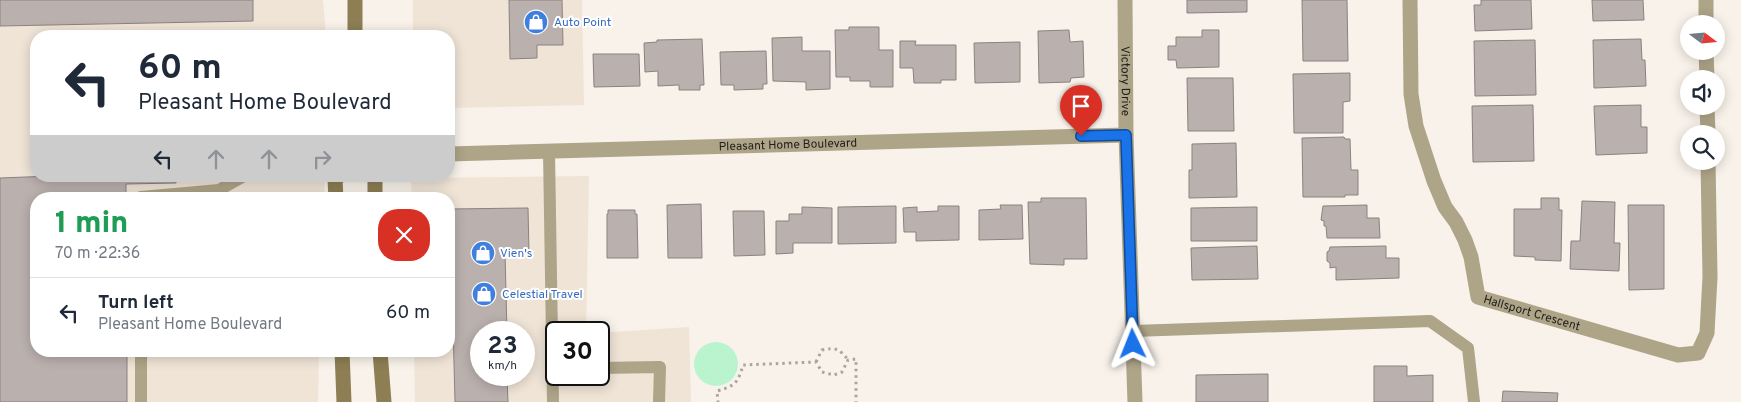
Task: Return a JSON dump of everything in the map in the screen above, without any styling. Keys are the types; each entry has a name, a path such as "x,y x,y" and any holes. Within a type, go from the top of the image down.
{"main road":[{"path":"355,0 355,30"},
{"path":"342,357 344,402"},
{"path":"380,357 384,402"}],"street":[{"name":"Victory Drive","path":"1125,0 1126,135 1135,402"},
{"name":"Hallsport Crescent","path":"1410,0 1411,94 1416,126 1434,181 1445,207 1456,222 1465,240 1471,257 1478,297 1678,355 1698,353 1708,333 1710,277 1708,170"},
{"path":"1706,0 1706,15"},
{"name":"Pleasant Home Boulevard","path":"455,154 1126,135"}],"lane":[{"path":"549,151 553,321"},
{"path":"197,192 219,190 233,182"},
{"path":"1133,331 1430,321 1468,348 1474,402"},
{"path":"141,357 141,402"},
{"path":"610,368 660,368 659,402"},
{"path":"553,386 553,402"}],"path":[{"path":"816,362 822,350 834,348 841,351 848,360"},
{"path":"848,360 856,359 856,402"},
{"path":"816,362 822,372 834,375 842,372 848,360"},
{"path":"719,402 717,391 733,386 740,376 743,364 816,362"}],"shaded area":[{"path":"0,0 323,0 326,30 30,30 30,182 325,182 324,192 30,192 30,357 319,357 318,402 0,402"},
{"path":"413,0 582,0 584,105 455,108 455,30 413,30"},
{"path":"589,176 586,321 545,321 545,386 610,386 610,332 689,327 691,402 415,402 414,357 455,357 455,192 412,192 411,182 455,182 455,178"}],"green space":[{"path":"720,342 732,348 737,355 737,373 732,380 725,385 712,386 704,383 697,376 694,360 697,352 704,345"}],"building":[{"path":"0,0 253,0 253,21 0,26"},
{"name":"Auto Point","path":"509,0 562,0 563,45 537,45 537,58 510,59"},
{"path":"1187,0 1247,0 1247,12 1187,13"},
{"path":"1302,0 1347,0 1348,61 1303,61"},
{"path":"1481,0 1531,0 1532,29 1475,31 1474,5 1481,5"},
{"path":"1592,0 1643,0 1644,20 1593,21"},
{"path":"849,27 879,27 879,50 893,50 893,87 870,87 870,81 850,81 850,77 836,77 835,30 849,30"},
{"path":"1069,30 1070,42 1083,41 1084,77 1071,78 1070,82 1039,83 1038,31"},
{"path":"1202,30 1219,30 1219,67 1177,68 1176,60 1168,60 1168,46 1176,46 1176,37 1202,37"},
{"path":"802,37 802,51 830,51 830,89 806,90 806,82 773,81 772,38"},
{"path":"702,39 704,85 700,85 700,90 679,90 679,85 658,86 658,71 645,72 644,43 657,42 657,40"},
{"path":"1641,39 1642,60 1645,60 1646,86 1594,88 1593,40"},
{"path":"1535,40 1536,95 1475,96 1474,41"},
{"path":"900,41 916,41 915,45 956,45 956,80 941,80 941,83 914,83 913,68 900,68"},
{"path":"1020,42 1020,82 975,83 974,43"},
{"path":"766,51 767,84 763,84 763,89 734,90 734,85 721,85 720,52"},
{"path":"593,54 639,54 640,86 594,87"},
{"path":"1350,73 1350,101 1343,102 1343,133 1294,133 1293,74"},
{"path":"1187,78 1233,78 1234,131 1188,131"},
{"path":"1533,105 1534,161 1473,162 1472,106"},
{"path":"1641,105 1641,127 1647,127 1647,153 1596,155 1594,106"},
{"path":"1344,137 1345,139 1350,139 1351,170 1358,170 1358,195 1345,195 1345,197 1303,197 1302,138"},
{"path":"1236,143 1237,197 1189,198 1189,170 1192,170 1192,144"},
{"path":"30,177 30,182 176,182 126,184 126,192 30,192 30,357 127,357 127,402 0,402 0,178"},
{"path":"1041,198 1086,198 1087,259 1064,259 1064,265 1030,264 1028,202 1041,202"},
{"path":"1541,198 1559,198 1559,210 1562,210 1561,261 1535,260 1535,257 1514,256 1514,209 1541,209"},
{"path":"1582,201 1615,202 1614,243 1620,243 1619,271 1570,269 1571,241 1580,241"},
{"path":"701,204 702,258 668,258 667,205"},
{"path":"1000,205 1022,205 1023,239 979,240 979,210 1001,209"},
{"path":"1367,205 1367,218 1379,218 1380,238 1327,238 1326,226 1324,226 1324,221 1321,220 1323,206"},
{"path":"1628,205 1664,205 1664,289 1629,290"},
{"path":"896,206 896,243 838,244 838,207"},
{"path":"938,206 959,206 959,240 916,241 916,232 904,232 903,208 917,207 917,212 938,211"},
{"path":"802,207 832,208 832,243 793,243 793,253 776,254 776,221 789,221 789,214 802,214"},
{"path":"1257,207 1257,241 1191,241 1191,208"},
{"path":"528,208 529,253 505,253 507,321 470,321 470,386 507,386 508,402 455,402 455,209"},
{"path":"608,210 635,210 635,214 637,214 638,258 607,258"},
{"path":"733,211 764,211 765,255 734,256"},
{"path":"1257,246 1258,279 1192,280 1191,248"},
{"path":"1386,246 1386,258 1399,258 1399,278 1336,280 1336,267 1330,268 1330,263 1327,261 1327,252 1330,247"},
{"path":"1374,366 1407,366 1407,376 1433,375 1433,402 1374,402"},
{"path":"1268,374 1268,402 1196,402 1196,375"},
{"path":"1503,391 1558,393 1557,402 1502,402"}],"place":[{"name":"Auto Point","path":"536,22"},
{"name":"Vien's","path":"483,253"},
{"name":"Celestial Travel","path":"484,294"}],"route":[{"path":"1081,136 1126,135 1133,344"}]}
